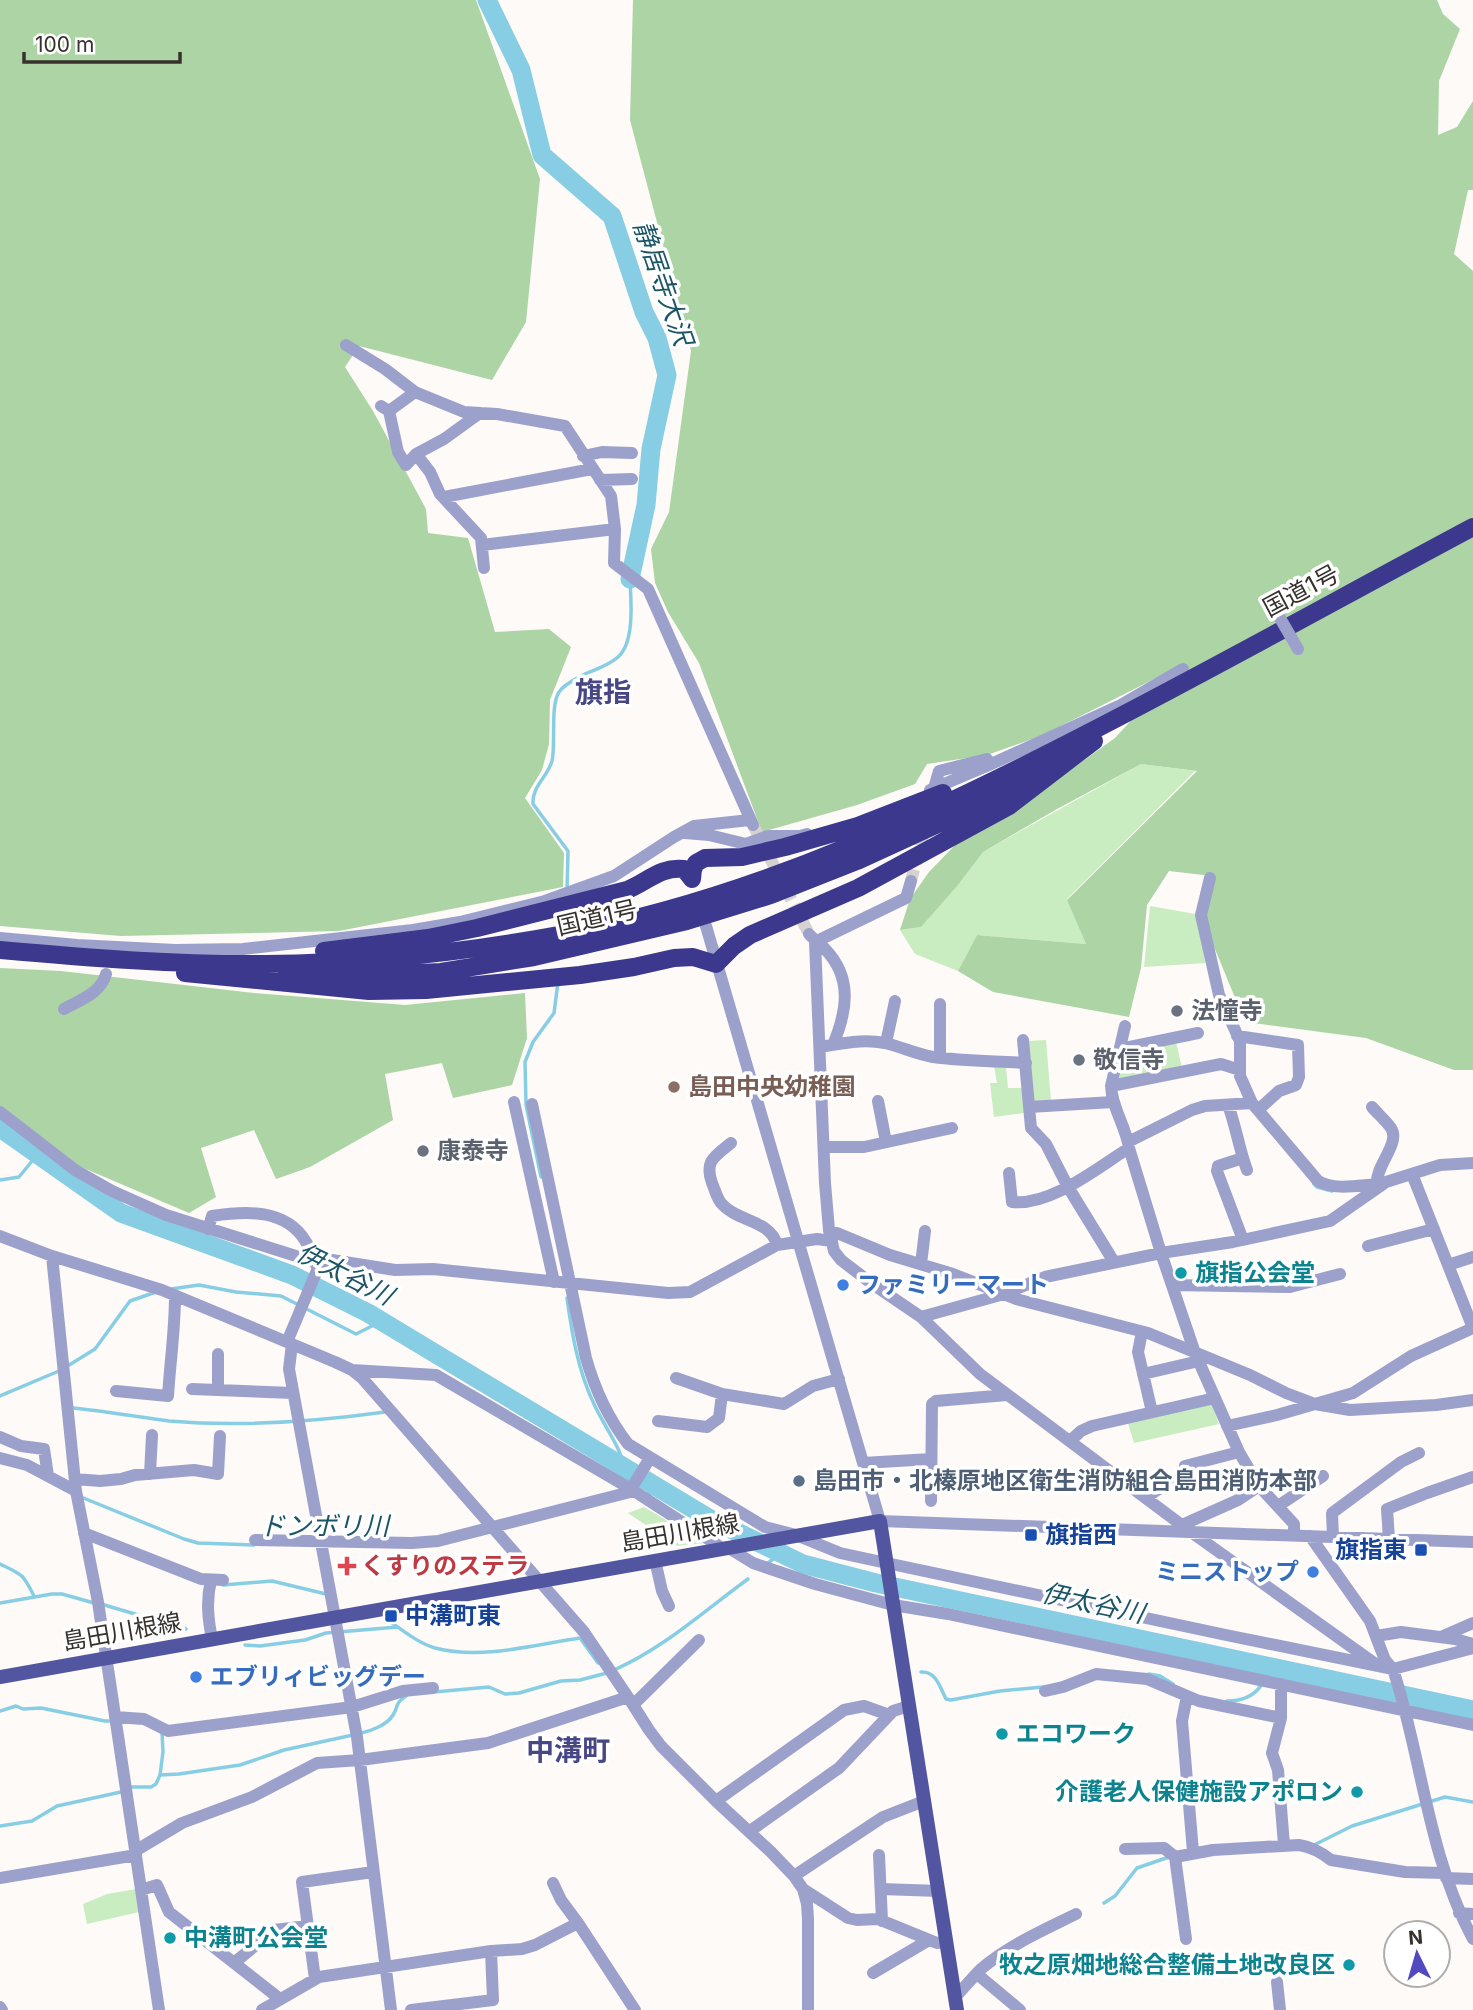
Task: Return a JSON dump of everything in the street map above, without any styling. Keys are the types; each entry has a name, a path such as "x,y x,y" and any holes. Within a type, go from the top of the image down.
{"highway":[{"name":"国道1号","path":"0,959 146,970 357,976 441,972 534,957 687,921 771,895 857,861 966,811 1153,699 1473,527"},
{"name":"国道1号","path":"0,950 100,959 283,964 438,953 566,934 682,905 760,881 884,833 1088,739"},
{"path":"208,963 428,938 477,928 627,890 660,871 673,868 684,869 694,885 693,869 696,863 705,858 742,857 858,826 1088,739"},
{"path":"146,970 369,991 426,990 567,976 634,967 674,958 693,957 716,964 750,935 858,888 1009,806 1088,739"}],"main road":[{"name":"島田川根線","path":"0,1677 212,1639 338,1628 538,1581 880,1521"},
{"path":"880,1521 956,2004"}],"street":[{"path":"0,938 106,948 243,949 348,939 460,922 545,901 614,876 694,826 752,822 648,589 614,563 615,529 611,496 565,426 464,412 415,392 386,369 346,345"},
{"path":"415,392 385,409 398,452 406,465 416,454 480,413"},
{"path":"583,456 603,452 632,453"},
{"path":"416,454 430,472 440,494 481,538 484,568"},
{"path":"444,497 596,475 632,479"},
{"path":"482,545 615,529"},
{"path":"1277,613 1298,649"},
{"path":"681,833 709,835 746,844 768,836 800,836 878,812 1121,705 1183,669"},
{"path":"936,785 939,771 987,759 989,765"},
{"path":"1210,878 1201,915 1219,995 1240,1041 1243,1083 1255,1107 1318,1181 1336,1187 1379,1184 1440,1165 1473,1163"},
{"path":"812,938 906,898 911,881"},
{"path":"706,926 880,1521 1187,1529 1294,1536 1473,1542"},
{"path":"812,938 826,1046 824,1147 834,1251 841,1260 921,1317 980,1374 1007,1395 1377,1666"},
{"path":"812,938 824,947 834,961 846,990 842,1024 826,1046"},
{"path":"64,1009 96,991 106,974"},
{"path":"886,1043 895,1001"},
{"path":"940,1004 940,1058"},
{"path":"1125,1026 1111,1086 1113,1102 1161,1253 1197,1357 1239,1452 1259,1486 1294,1524 1294,1536"},
{"path":"1120,1049 1198,1033"},
{"path":"1009,1173 1012,1202 1037,1200 1068,1187 1128,1145 1192,1110 1205,1106 1255,1107 1279,1091 1296,1085 1299,1077 1298,1045 1237,1036"},
{"path":"1023,1040 1031,1128 1046,1144 1068,1187 1114,1262"},
{"path":"826,1046 850,1041 886,1043 920,1055 940,1058 1026,1063"},
{"path":"1111,1086 1221,1064 1240,1070"},
{"path":"878,1101 886,1142"},
{"path":"514,1102 554,1282"},
{"path":"1029,1107 1113,1102"},
{"path":"532,1104 593,1383 615,1427 628,1444 765,1527 796,1535 840,1553 888,1565 1394,1671 1473,1646"},
{"path":"1228,1105 1245,1164 1218,1166 1217,1171 1243,1240"},
{"path":"1372,1107 1393,1130 1394,1138 1376,1176 1379,1184"},
{"path":"0,1112 84,1175 112,1191 166,1215 316,1267 332,1260 343,1260 396,1270 433,1269 668,1293 690,1292 777,1245 831,1237 837,1233 890,1255 953,1274 1016,1299 1142,1332 1315,1404 1350,1410 1473,1401"},
{"path":"824,1147 864,1147 951,1128"},
{"path":"731,1143 709,1165 708,1173 720,1202 733,1213 769,1230 777,1245"},
{"path":"1227,1426 1277,1415 1353,1392 1410,1356 1473,1328 1412,1174"},
{"path":"921,1317 1003,1294 1045,1277 1330,1221 1379,1184"},
{"path":"208,1229 212,1216 242,1211 263,1213 294,1227 313,1253 316,1267 290,1343 289,1361 352,1707 391,2010"},
{"path":"1368,1247 1434,1229"},
{"path":"922,1264 925,1231"},
{"path":"0,1236 175,1296 352,1370 362,1378 584,1632 661,1746 794,1875 803,1889 807,1904 808,2010"},
{"path":"52,1256 76,1485 98,1602 159,2010"},
{"path":"1448,1265 1473,1257"},
{"path":"1172,1285 1290,1287 1340,1274"},
{"path":"116,1391 167,1396 175,1326 175,1296"},
{"path":"1142,1332 1138,1352 1152,1412"},
{"path":"218,1354 218,1390"},
{"path":"1143,1374 1197,1357"},
{"path":"352,1370 436,1374 753,1563 815,1584 893,1603 1403,1708 1473,1725"},
{"path":"676,1378 722,1394 784,1404 813,1386 839,1379"},
{"path":"192,1389 293,1393"},
{"path":"659,1421 707,1427 719,1418 722,1394"},
{"path":"931,1501 932,1404 936,1401 1007,1395"},
{"path":"1070,1441 1092,1426 1215,1398"},
{"path":"150,1474 152,1435"},
{"path":"0,1458 27,1465 48,1476 76,1485 150,1474 194,1471 218,1474 220,1436"},
{"path":"0,1437 21,1446 44,1449 48,1476"},
{"path":"1146,1498 1186,1476 1185,1466 1239,1452"},
{"path":"1333,1537 1332,1513 1401,1462 1419,1453"},
{"path":"255,1540 412,1543 438,1541 632,1490 650,1458"},
{"path":"863,1463 931,1460"},
{"path":"1278,1506 1323,1476"},
{"path":"1389,1539 1387,1509 1473,1477"},
{"path":"1187,1529 1259,1486"},
{"path":"84,1532 201,1579 217,1580 207,1596 212,1639"},
{"path":"1310,1536 1370,1621 1385,1660 1394,1671 1445,1875 1458,1913 1473,1939"},
{"path":"655,1560 662,1591 669,1606"},
{"path":"1441,1637 1473,1623"},
{"path":"1376,1636 1401,1632 1441,1637 1473,1646"},
{"path":"0,1878 135,1853 182,1823 252,1797 317,1763 488,1743 631,1701 699,1640"},
{"path":"1045,1691 1096,1674 1147,1679 1187,1696 1226,1708 1281,1718"},
{"path":"1281,1684 1281,1718 1272,1754 1278,1770 1284,1845"},
{"path":"114,1717 144,1719 168,1731 352,1707 403,1691 433,1688"},
{"path":"1187,1696 1182,1721 1193,1852"},
{"path":"716,1801 845,1710 864,1706 889,1715"},
{"path":"750,1832 839,1768 893,1711 909,1706"},
{"path":"794,1875 883,1816 924,1801"},
{"path":"1175,1857 1193,1852 1284,1845 1310,1847 1331,1860 1473,1879"},
{"path":"1125,1849 1164,1848 1175,1857 1186,1939"},
{"path":"879,1855 882,1921"},
{"path":"315,1979 302,1882 373,1872"},
{"path":"553,1883 561,1900 635,2010"},
{"path":"141,1890 156,1885 169,1912 280,1999"},
{"path":"803,1889 848,1918 882,1921 937,1943 947,1942"},
{"path":"881,1889 939,1891"},
{"path":"1458,1913 1473,1914"},
{"path":"956,2004 977,1974 1026,1939 1076,1914"},
{"path":"262,2010 315,1979 329,1974 522,1949 578,1923"},
{"path":"234,1963 274,1930 308,1926"},
{"path":"873,1973 929,1940"},
{"path":"411,2010 493,2000 491,1951"},
{"path":"977,1974 1020,2010"},
{"path":"1277,1982 1280,2010"}],"green space":[{"path":"0,0 476,0 540,179 526,322 492,380 359,346 345,367 373,411 426,509 428,533 468,538 495,632 549,629 571,647 550,700 549,744 542,770 525,798 564,853 563,887 339,931 121,936 0,926"},
{"path":"633,0 1437,0 1443,14 1460,29 1439,81 1438,135 1457,127 1473,101 1473,190 1468,190 1454,254 1473,271 1473,1070 1454,1070 1366,1038 1245,1022 1201,915 1212,876 1169,871 1147,905 1141,968 1129,1017 993,992 958,971 977,935 1086,944 1067,900 1197,771 1141,764 983,852 921,927 900,930 910,899 929,872 958,842 1023,804 1115,738 1182,665 1041,736 987,755 927,764 915,784 857,805 762,832 699,663 668,612 655,583 651,549 669,512 691,351 630,120"},
{"path":"1141,764 1195,771 1067,899 1086,944 977,935 958,971 915,954 900,930 921,927 983,852"},
{"path":"1150,906 1201,915 1205,963 1144,967"},
{"path":"0,968 61,971 254,993 405,1005 525,993 527,1038 512,1085 453,1098 442,1063 385,1074 393,1120 310,1167 276,1179 254,1130 201,1148 216,1197 189,1213 67,1161 0,1110"},
{"path":"1046,1040 1051,1101 1031,1101 1028,1041"},
{"path":"1176,1042 1182,1068 1119,1079 1124,1052"},
{"path":"994,1066 1006,1068 1008,1088 1022,1088 1024,1113 994,1117 990,1083 997,1083"},
{"path":"1211,1402 1219,1424 1134,1443 1127,1420"},
{"path":"644,1507 705,1543 677,1546 628,1513"},
{"path":"136,1889 139,1912 87,1924 83,1904 107,1894"}],"waterway":[{"name":"静居寺大沢","path":"487,0 521,70 542,155 612,216 644,312 657,338 667,375 651,449 646,505 630,579"},
{"path":"567,890 568,851 533,804 533,798 552,761 555,706 559,692 574,680 610,663 618,657 627,642 631,621 630,580"},
{"path":"563,929 565,912"},
{"path":"541,1177 526,1105 525,1062 533,1042 554,1013 558,982"},
{"name":"伊太谷川","path":"0,1128 121,1213 292,1275 368,1313 710,1519 803,1564 876,1583 1473,1710"},
{"path":"0,1180 19,1177 37,1155"},
{"path":"1314,1184 1332,1191"},
{"name":"伊太谷川","path":"171,1289 199,1285 281,1296 356,1334 382,1321"},
{"path":"66,1367 95,1349 130,1301 156,1292"},
{"path":"567,1298 584,1379 625,1468"},
{"path":"0,1396 59,1371"},
{"path":"73,1408 169,1421 223,1424 304,1421 385,1412"},
{"name":"ドンボリ川","path":"647,1494 658,1489"},
{"name":"ドンボリ川","path":"81,1497 198,1543 254,1545"},
{"path":"768,1563 781,1553"},
{"path":"0,1564 22,1576 34,1596"},
{"path":"614,1670 667,1640 748,1579"},
{"path":"223,1585 272,1581 326,1594"},
{"path":"0,1603 52,1594 94,1603"},
{"path":"101,1604 186,1629"},
{"path":"388,1620 422,1643 453,1651 489,1652 580,1638 598,1663"},
{"path":"245,1645 260,1646 305,1640 326,1633 398,1627"},
{"path":"1264,1677 1268,1667"},
{"path":"921,1672 934,1677 946,1699 951,1700 1043,1687"},
{"path":"434,1692 489,1687 505,1694 519,1693 561,1681 580,1680 607,1673"},
{"path":"1149,1674 1160,1676 1173,1684"},
{"path":"1227,1701 1247,1697 1262,1684"},
{"path":"361,1733 387,1722 398,1703 406,1696"},
{"path":"0,1711 16,1706 23,1709 41,1708 114,1721"},
{"path":"160,1775 162,1732"},
{"path":"0,1826 32,1821 57,1806 121,1792 131,1787 151,1787 156,1784 160,1775 240,1765 284,1750 353,1735"},
{"path":"1314,1845 1352,1826 1445,1797 1473,1802"},
{"path":"1104,1903 1115,1896 1137,1868 1169,1857"}],"tunnel":[{"path":"753,825 809,934"},
{"path":"911,881 925,827"}],"place":[{"name":"法憧寺","path":"1177,1011"},
{"name":"敬信寺","path":"1079,1060"},
{"name":"島田中央幼稚園","path":"674,1087"},
{"name":"康泰寺","path":"423,1151"},
{"name":"旗指公会堂","path":"1181,1273"},
{"name":"ファミリーマート","path":"843,1285"},
{"name":"島田市・北榛原地区衛生消防組合島田消防本部","path":"799,1481"},
{"name":"旗指西","path":"1031,1535"},
{"name":"旗指東","path":"1421,1550"},
{"name":"くすりのステラ","path":"347,1566"},
{"name":"ミニストップ","path":"1313,1572"},
{"name":"中溝町東","path":"391,1616"},
{"name":"エブリィビッグデー","path":"196,1677"},
{"name":"エコワーク","path":"1002,1734"},
{"name":"介護老人保健施設アポロン","path":"1357,1792"},
{"name":"中溝町公会堂","path":"170,1938"},
{"name":"牧之原畑地総合整備土地改良区","path":"1349,1965"}],"district":[{"name":"旗指","path":"603,692"},
{"name":"中溝町","path":"568,1750"}]}
